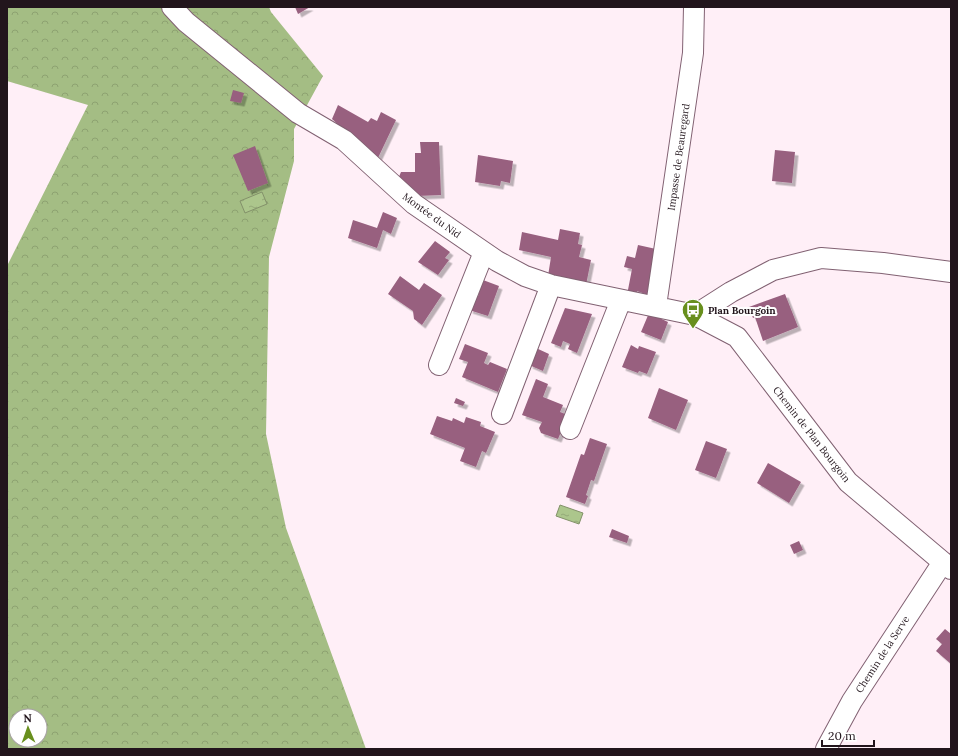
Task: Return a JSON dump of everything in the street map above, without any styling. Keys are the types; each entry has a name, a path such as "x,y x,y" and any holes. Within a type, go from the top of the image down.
{"street":[{"name":"Montée du Nid","path":"172,7 186,22 298,113 344,140 414,204 484,252 525,276 551,285 695,315"},
{"name":"Impasse de Beauregard","path":"656,306 693,53 694,7"},
{"path":"439,365 484,252"},
{"path":"695,315 731,292 773,270 821,258 883,263 951,272"},
{"path":"502,414 551,285"},
{"path":"570,429 621,300"},
{"name":"Chemin de Plan Bourgoin","path":"695,315 737,337 848,482 947,565"},
{"name":"Chemin de la Serve","path":"826,749 852,701 947,565"}],"green space":[{"path":"7,7 269,7 271,12 323,76 294,129 294,161 269,257 266,434 286,528 366,749 7,749 7,266 88,105 7,81"}],"water":[{"path":"262,192 267,204 245,213 240,201"},
{"path":"560,505 583,513 579,524 556,516"}],"building":[{"path":"295,7 310,7 298,14"},
{"path":"233,90 244,93 241,103 230,101"},
{"path":"338,105 368,122 371,118 377,121 381,112 396,120 377,160 332,119"},
{"path":"420,142 439,142 441,195 416,196 398,179 401,172 415,172 415,153 421,153"},
{"path":"255,146 268,183 248,191 233,155"},
{"path":"775,150 795,152 792,183 772,181"},
{"path":"478,155 513,161 510,183 501,181 500,186 475,182"},
{"path":"383,212 397,218 391,234 383,230 377,248 348,238 353,220 377,228"},
{"path":"560,229 580,233 578,244 582,245 579,257 591,260 586,285 548,276 551,257 519,250 522,232 558,240"},
{"path":"435,241 450,252 445,258 449,260 438,275 418,262"},
{"path":"638,245 656,249 648,295 637,291 636,297 627,295 632,269 624,267 627,256 635,258"},
{"path":"400,276 419,290 424,283 442,295 422,325 414,319 413,311 388,294"},
{"path":"483,280 499,286 488,316 469,310 476,295 478,296"},
{"path":"785,294 798,327 763,341 755,317 753,318 749,307"},
{"path":"565,308 592,314 577,353 568,349 570,344 563,341 561,347 551,343"},
{"path":"649,313 668,322 661,340 641,332"},
{"path":"465,344 488,353 484,363 488,365 490,362 507,369 498,392 462,377 468,362 459,359"},
{"path":"631,345 638,349 639,346 656,352 647,374 639,371 638,373 622,367"},
{"path":"536,348 549,354 543,371 529,365"},
{"path":"536,379 548,384 543,397 563,405 560,412 568,415 558,439 541,433 539,428 542,422 522,415"},
{"path":"659,388 688,400 676,430 648,418"},
{"path":"456,398 465,402 463,406 454,403"},
{"path":"437,416 452,421 453,418 464,423 466,417 481,422 480,426 495,432 486,453 482,451 476,467 460,461 465,448 430,434"},
{"path":"590,438 607,444 594,481 591,480 586,495 588,496 585,504 566,497 581,454 584,455"},
{"path":"706,441 727,449 716,478 695,470"},
{"path":"768,463 801,482 789,503 757,483"},
{"path":"612,529 629,536 627,543 609,537"},
{"path":"799,541 803,550 794,554 790,545"},
{"path":"945,629 951,634 951,664 936,651 942,644 936,639"}],"place":[{"name":"Plan Bourgoin","path":"693,330"}]}
